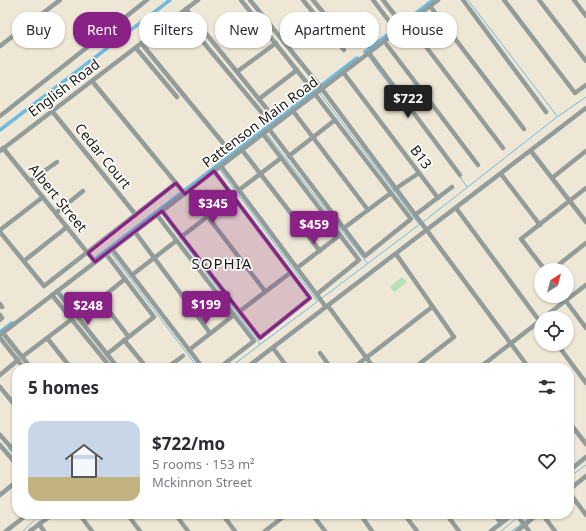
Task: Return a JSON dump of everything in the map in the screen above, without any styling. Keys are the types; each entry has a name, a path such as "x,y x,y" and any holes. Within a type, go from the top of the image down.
{"street":[{"path":"0,46 60,0"},
{"path":"0,116 147,0"},
{"name":"English Road","path":"182,12 198,0"},
{"path":"241,0 308,83"},
{"path":"250,0 396,189 525,363"},
{"path":"303,0 344,50"},
{"path":"313,0 323,12"},
{"path":"372,0 387,19"},
{"path":"383,0 392,12"},
{"name":"Pattenson Main Road","path":"422,12 438,0"},
{"path":"463,0 546,112"},
{"path":"504,0 575,92 586,85"},
{"path":"539,0 586,61"},
{"path":"574,0 586,16"},
{"path":"430,6 524,129"},
{"path":"186,9 267,109"},
{"name":"Pattenson Main Road","path":"1,335 55,293 94,260 106,254 387,39"},
{"path":"384,41 478,165"},
{"path":"238,72 276,43"},
{"name":"English Road","path":"2,150 139,46"},
{"path":"207,47 262,113"},
{"path":"136,48 176,96 180,90"},
{"path":"144,48 223,143"},
{"path":"427,48 503,148"},
{"path":"369,53 460,175"},
{"path":"259,98 297,70"},
{"name":"B13","path":"343,72 438,198"},
{"path":"92,81 184,193"},
{"path":"269,129 365,256 411,219 335,120 319,90"},
{"path":"253,363 586,108"},
{"name":"Cedar Court","path":"52,111 136,215"},
{"path":"293,111 368,210"},
{"path":"289,156 335,120"},
{"path":"263,134 359,260 317,294"},
{"name":"Albert Street","path":"2,150 30,181 94,260"},
{"path":"242,150 320,251"},
{"path":"552,178 586,150"},
{"path":"531,151 586,222"},
{"path":"239,190 281,158"},
{"path":"30,181 57,162"},
{"path":"221,166 370,363"},
{"path":"162,211 260,338 310,298 214,171"},
{"path":"396,189 419,173"},
{"path":"501,174 540,224"},
{"path":"43,197 0,231 44,286 178,184"},
{"path":"415,215 452,187"},
{"path":"539,263 520,239 586,188"},
{"path":"56,213 82,191"},
{"path":"344,228 391,193"},
{"path":"181,237 234,197"},
{"path":"456,208 534,311"},
{"path":"157,215 254,341 225,363"},
{"path":"208,217 265,292"},
{"path":"24,261 67,227"},
{"path":"135,232 210,332"},
{"path":"297,268 340,235"},
{"path":"132,275 176,241"},
{"path":"561,263 586,243"},
{"path":"112,249 199,363"},
{"path":"106,254 154,317 107,354"},
{"path":"396,254 454,337 420,363"},
{"path":"240,311 290,273"},
{"path":"78,317 125,280"},
{"path":"574,294 586,285"},
{"path":"55,293 78,317 114,363"},
{"path":"55,293 72,319 107,363"},
{"path":"100,299 144,363"},
{"path":"552,311 562,303"},
{"path":"568,303 586,328"},
{"path":"360,363 432,307"},
{"path":"0,315 2,318 0,320"},
{"path":"189,350 210,332 234,315"},
{"path":"22,357 72,319"},
{"path":"484,363 534,325"},
{"path":"1,335 27,363"},
{"path":"1,335 20,363"},
{"path":"47,338 67,363"},
{"path":"273,348 284,363"},
{"path":"562,351 571,363"},
{"path":"320,353 327,363"},
{"path":"173,363 183,356"},
{"path":"15,363 18,360"},
{"path":"0,376 12,365"},
{"path":"574,367 586,383"},
{"path":"0,387 12,402"},
{"path":"574,428 586,444"},
{"path":"0,435 12,448"},
{"path":"0,445 12,459"},
{"path":"574,466 586,457"},
{"path":"574,487 586,476"},
{"path":"1,492 12,484"},
{"path":"574,498 586,515"},
{"path":"6,531 22,519"},
{"path":"30,531 46,519"},
{"path":"83,519 92,531"},
{"path":"131,519 140,531"},
{"path":"179,519 188,531"},
{"path":"227,519 235,531"},
{"path":"265,531 281,519"},
{"path":"316,519 325,531"},
{"path":"364,519 372,531"},
{"path":"408,519 417,531"},
{"path":"450,519 459,531"},
{"path":"498,519 501,523"},
{"path":"491,531 507,519"},
{"path":"519,519 529,531"},
{"path":"516,531 532,519"},
{"path":"546,519 555,531"},
{"path":"39,524 44,531"}],"highlighted area":[{"path":"214,171 310,298 260,338 162,211 95,262 88,253 176,183 185,194"}],"green space":[{"path":"402,277 407,282 394,292 390,287"}],"waterway":[{"path":"0,130 170,0"},
{"path":"365,52 433,0"},
{"path":"468,0 557,116"},
{"path":"368,56 404,104"},
{"path":"94,260 357,58"},
{"path":"319,92 419,224"},
{"path":"423,222 557,117 586,97"},
{"path":"266,133 367,263"},
{"path":"220,170 317,301"},
{"path":"460,177 467,187"},
{"path":"162,214 260,344"},
{"path":"322,298 420,224"},
{"path":"110,252 194,363"},
{"path":"236,363 318,301"},
{"path":"0,332 12,323"},
{"path":"8,448 12,452"},
{"path":"574,473 586,465"},
{"path":"23,531 36,519"},
{"path":"501,531 516,519"},
{"path":"524,522 528,519"},
{"path":"512,531 521,524"}],"district":[{"name":"SOPHIA","path":"222,264"}]}
